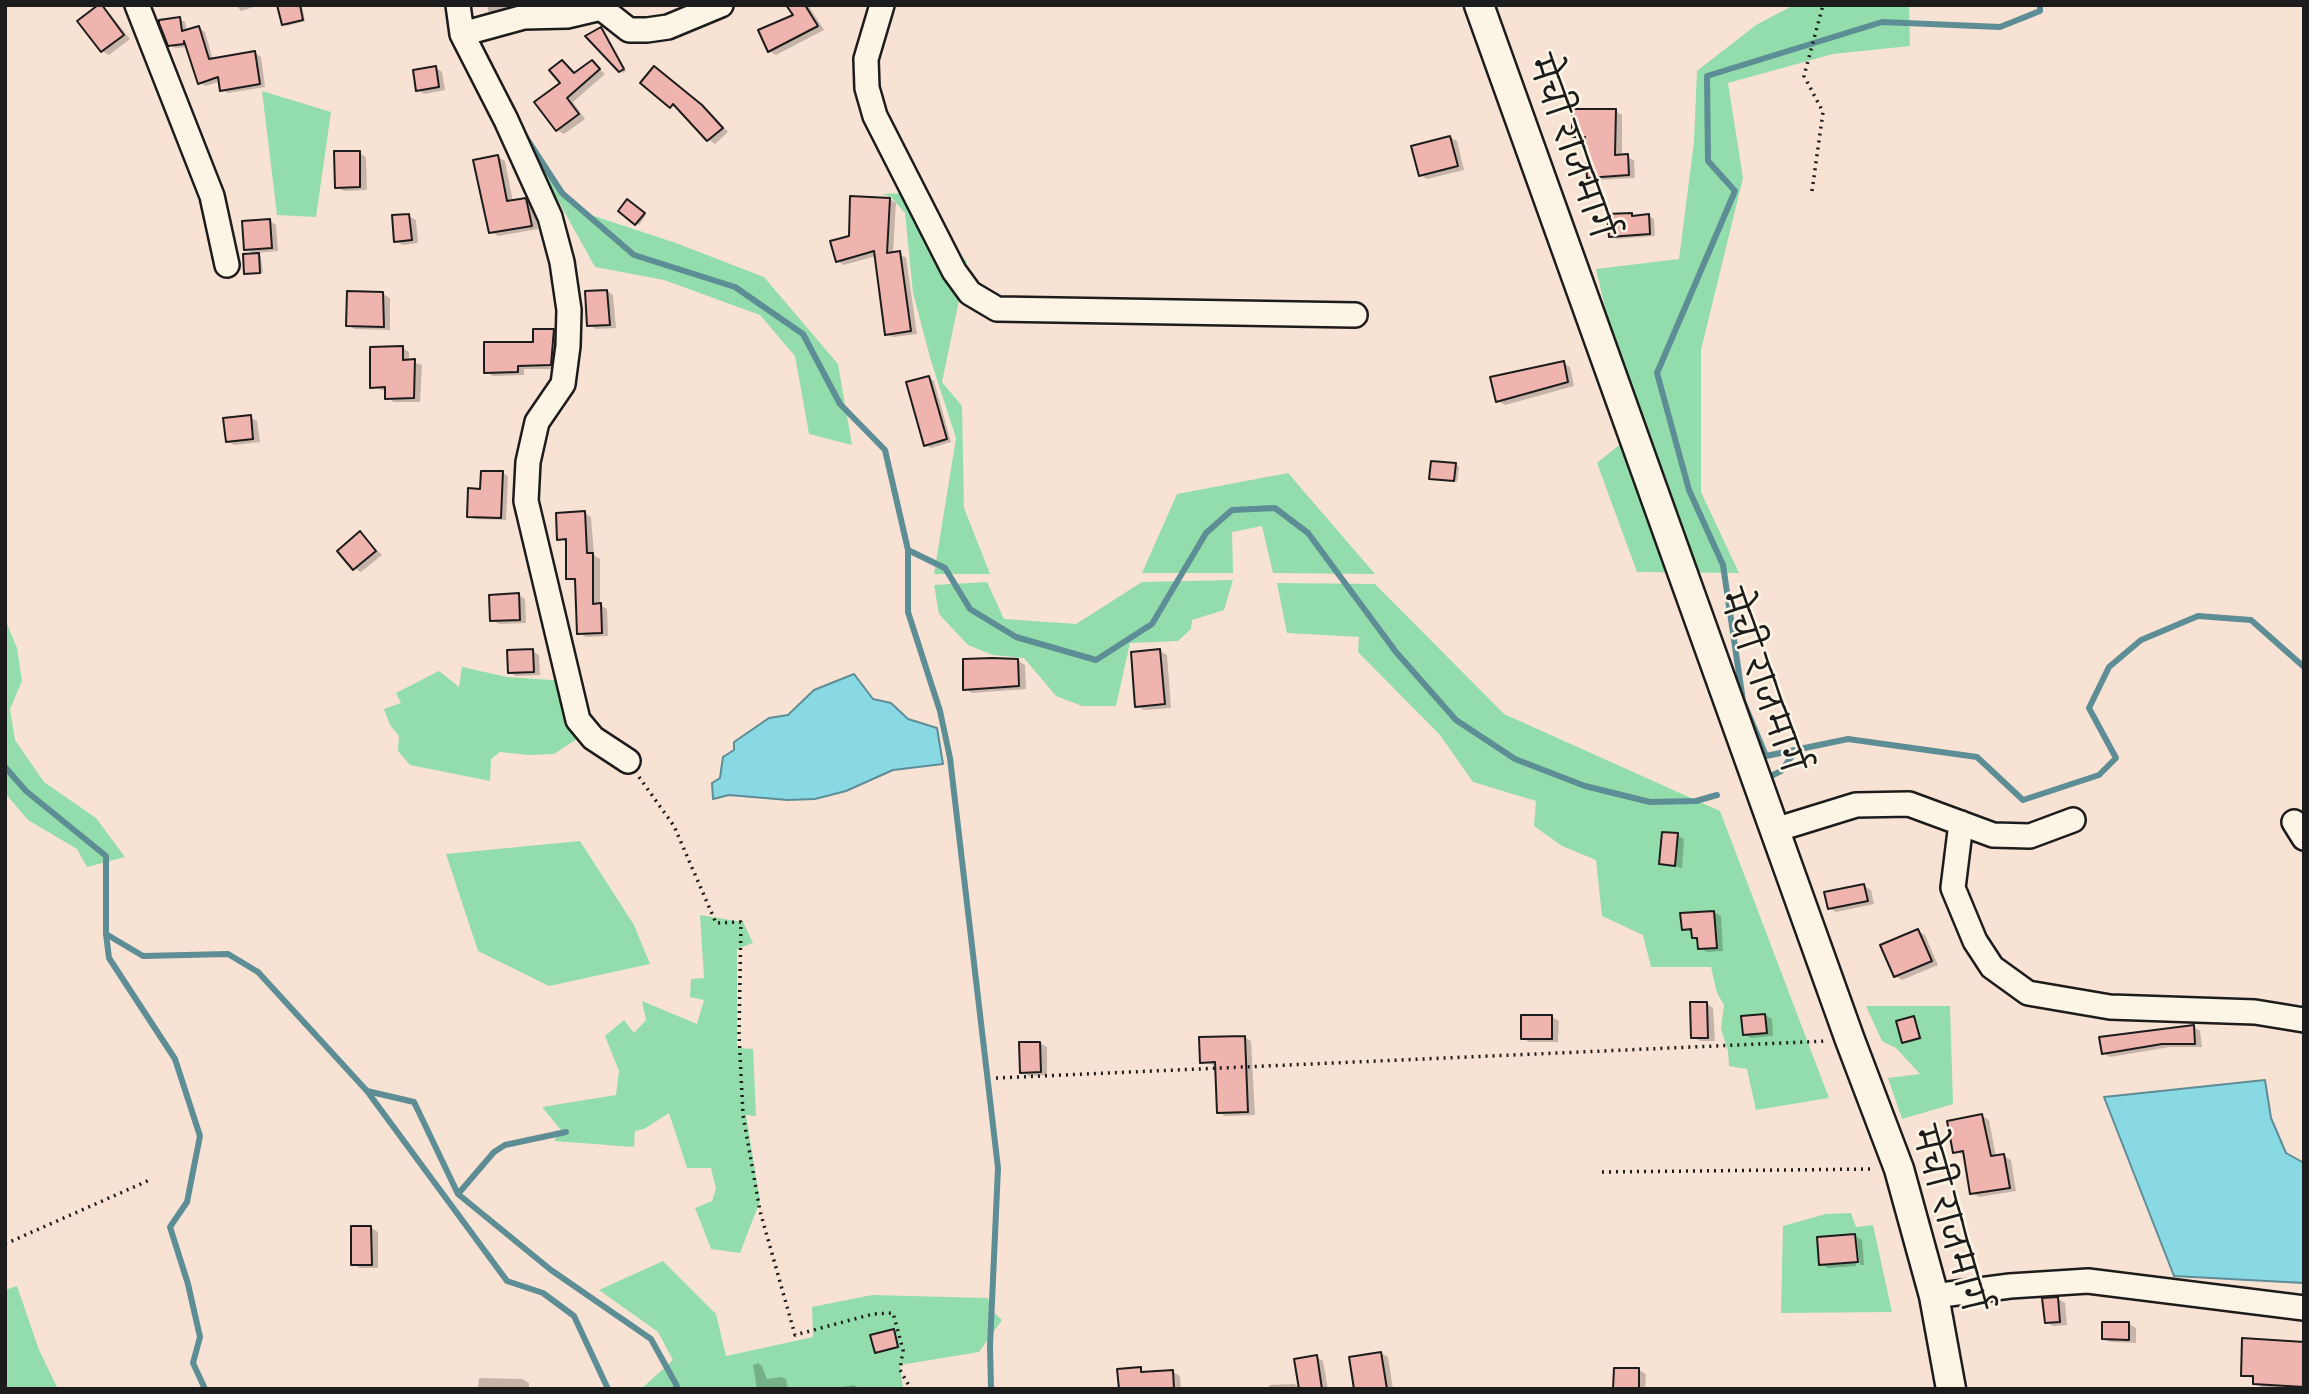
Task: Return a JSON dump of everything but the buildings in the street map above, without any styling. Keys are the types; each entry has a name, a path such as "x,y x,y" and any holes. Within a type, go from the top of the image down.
{"main road":[{"name":"मेची राजमार्ग","path":"1479,5 1850,1040 1899,1168 1934,1296 1951,1389"}],"street":[{"path":"137,5 204,174 227,265"},
{"path":"458,5 462,34 506,120 550,217 562,262 569,310 563,384 537,422 528,462 526,500 578,720 593,738 628,761"},
{"path":"462,34 524,17 566,16 601,8 629,30 647,30 668,27 721,5"},
{"path":"882,5 866,59 870,97 876,116 954,271 970,293 997,309 1354,315"},
{"path":"1775,830 1856,805 1909,804 1993,835 2030,836 2073,820"},
{"path":"1961,823 1953,888 1975,941 1992,967 2028,993 2110,1007 2255,1012 2304,1020"},
{"path":"1934,1296 2010,1286 2088,1281 2304,1307"}],"path":[{"path":"1812,191 1824,112 1804,76 1823,5"},
{"path":"628,761 674,826 716,923 741,922 739,1035 743,1115 760,1211 795,1335 873,1314 893,1313 903,1350 900,1370 911,1389"},
{"path":"996,1078 1850,1040"},
{"path":"1602,1171 1899,1168"},
{"path":"5,1244 152,1179"}],"green space":[{"path":"1794,5 1909,5 1910,46 1833,54 1728,83 1743,178 1701,350 1701,492 1739,573 1637,572 1597,463 1634,433 1596,269 1679,259 1694,142 1697,71 1756,25"},
{"path":"262,91 331,112 316,217 277,215"},
{"path":"535,159 585,213 673,242 764,277 838,364 852,445 809,434 795,356 760,315 664,280 595,267"},
{"path":"910,193 967,262 942,382 962,406 964,508 990,574 934,574 956,438 913,293 905,213 891,197 882,194"},
{"path":"1288,473 1375,574 1273,573 1262,526 1232,532 1233,573 1142,573 1177,494"},
{"path":"1233,580 1224,610 1192,620 1191,629 1178,641 1130,643 1116,706 1082,706 1056,696 1024,658 993,655 968,645 939,614 934,585 987,582 1004,619 1076,624 1142,582"},
{"path":"1277,583 1375,584 1504,714 1720,811 1829,1098 1756,1110 1747,1069 1729,1066 1728,1051 1721,1029 1724,1005 1717,993 1711,967 1651,967 1643,935 1602,916 1596,860 1562,846 1534,826 1536,801 1473,782 1440,735 1358,652 1359,637 1287,633"},
{"path":"5,619 17,648 22,681 10,709 15,740 44,782 96,818 125,857 87,867 77,849 28,820 5,793"},
{"path":"462,667 507,677 566,681 588,725 577,739 554,754 500,752 491,759 490,781 410,765 398,751 399,736 390,725 384,709 401,703 396,693 439,671 459,687"},
{"path":"580,841 634,925 650,964 549,986 478,951 446,854"},
{"path":"700,915 743,922 753,943 737,949 737,1048 753,1049 756,1116 746,1115 760,1201 740,1253 711,1249 695,1208 712,1201 716,1189 711,1168 687,1168 669,1113 644,1129 635,1131 634,1147 554,1141 561,1130 542,1107 616,1095 619,1071 605,1036 624,1020 634,1033 646,1020 642,1001 697,1024 704,1000 690,997 691,979 704,978"},
{"path":"1866,1006 1950,1006 1953,1104 1902,1119 1888,1078 1920,1074 1896,1048 1882,1041"},
{"path":"1851,1213 1856,1227 1873,1225 1892,1312 1781,1313 1783,1226 1826,1214"},
{"path":"663,1261 716,1314 726,1356 813,1337 812,1307 872,1295 988,1298 993,1312 1002,1320 979,1352 900,1365 903,1389 641,1389 673,1360 658,1332 599,1290"},
{"path":"17,1286 39,1350 58,1389 5,1389 5,1290"}],"water":[{"path":"854,674 873,699 891,703 908,719 937,728 943,764 893,770 846,791 815,799 788,800 729,795 713,799 712,783 720,778 723,757 734,750 734,742 769,718 788,715 814,690"},
{"path":"2265,1080 2271,1118 2286,1153 2304,1163 2304,1283 2174,1276 2104,1097"}],"waterway":[{"path":"2040,5 2040,11 2000,27 1882,22 1707,76 1708,161 1735,191 1657,373 1689,490 1723,565 1743,701 1766,756 1848,739 1977,757 2023,800 2099,775 2116,758 2089,708 2109,667 2141,640 2198,616 2251,620 2304,667"},
{"path":"525,136 562,193 634,255 735,287 803,334 840,404 885,450 908,550 945,568 970,609 1016,637 1096,660 1152,624 1206,533 1232,510 1275,508 1308,533 1396,652 1456,720 1515,759 1585,786 1650,802 1696,801 1717,795"},
{"path":"908,550 908,612 940,711 950,758 998,1168 990,1346 991,1389"},
{"path":"1763,780 1781,771 1798,748"},
{"path":"5,767 26,791 106,856 106,934 143,956 228,954 258,972 367,1091 414,1102 458,1194 551,1270 651,1339 677,1386 675,1389"},
{"path":"106,934 109,958 175,1059 200,1136 187,1202 170,1227 188,1284 200,1337 193,1363 205,1389"},
{"path":"367,1091 507,1281 543,1293 574,1316 608,1389"},
{"path":"458,1194 494,1152 505,1145 566,1132"}]}
